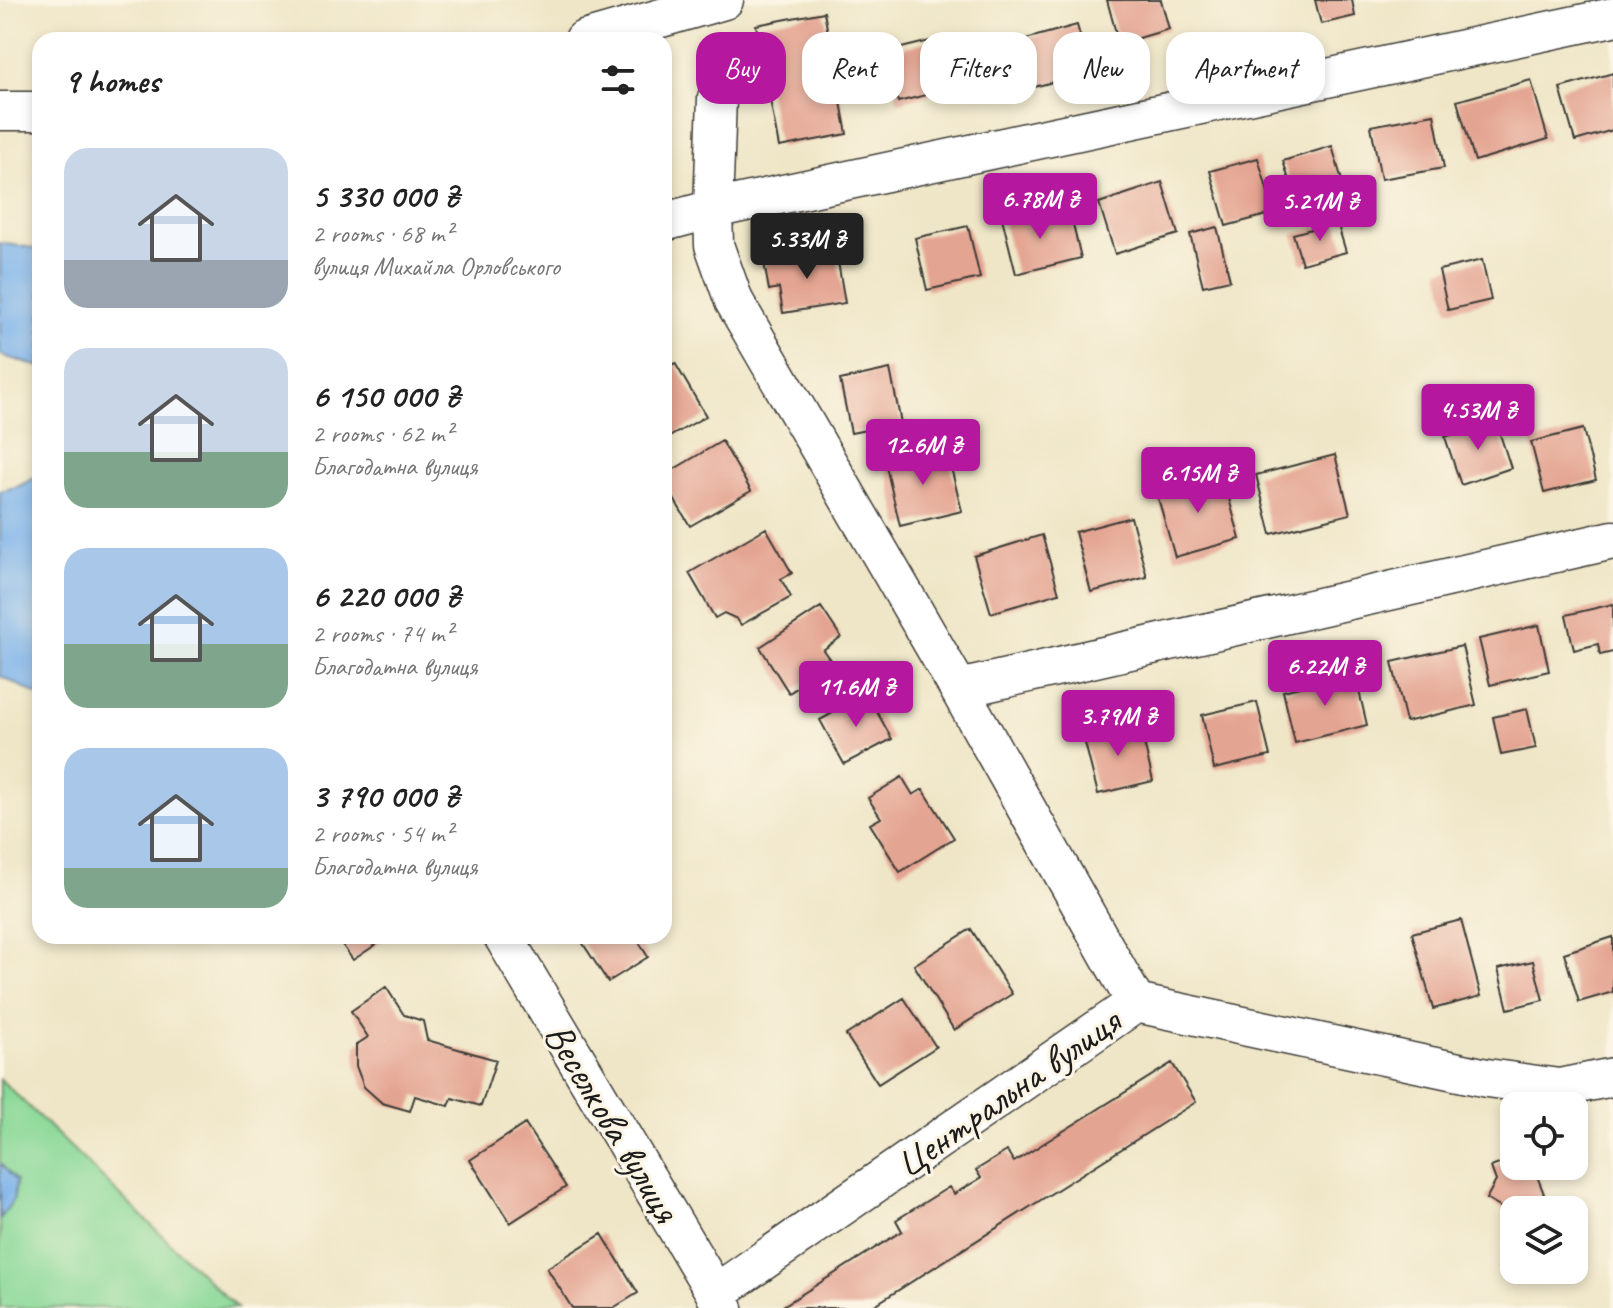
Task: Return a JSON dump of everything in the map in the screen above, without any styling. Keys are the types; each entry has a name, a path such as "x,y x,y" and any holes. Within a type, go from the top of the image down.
{"street":[{"path":"612,32 724,0"},
{"path":"672,220 1613,17"},
{"path":"717,104 714,245 734,301 959,689 1136,1003"},
{"path":"0,111 32,111"},
{"path":"959,689 1613,540"},
{"name":"Веселкова вулиця","path":"508,944 720,1301"},
{"name":"Центральна вулиця","path":"720,1301 1136,1003 1487,1078 1559,1088 1613,1077"}],"green space":[{"path":"0,1079 237,1308 0,1308"}],"water":[{"path":"0,243 32,248 32,365 0,355"},
{"path":"32,479 32,692 0,676 0,491"},
{"path":"0,1163 16,1181 14,1198 0,1220"}],"building":[{"path":"1107,0 1161,0 1169,29 1150,35 1150,32 1116,32"},
{"path":"1315,0 1352,0 1355,16 1321,24"},
{"path":"824,12 828,32 802,32 802,104 841,104 847,134 779,147 771,104 786,104 786,32 757,32 756,25"},
{"path":"1077,25 1079,32 1053,32 1053,82 1037,86 1037,36"},
{"path":"920,43 920,96 904,100 904,47"},
{"path":"1613,73 1613,130 1575,141 1560,88"},
{"path":"1531,80 1548,139 1475,161 1457,101"},
{"path":"1434,114 1444,168 1381,179 1371,126"},
{"path":"1332,146 1345,191 1297,205 1283,161"},
{"path":"1258,158 1274,213 1226,226 1210,171"},
{"path":"1162,182 1178,234 1115,254 1099,203"},
{"path":"1052,211 1054,220 1071,216 1081,258 1016,274 1002,218 1028,212 1029,217"},
{"path":"1337,222 1346,252 1302,264 1293,234"},
{"path":"968,226 980,278 927,290 915,238"},
{"path":"1217,227 1230,280 1203,286 1190,234"},
{"path":"836,250 845,303 783,313 779,288 769,290 764,263"},
{"path":"1482,260 1491,300 1448,310 1439,270"},
{"path":"675,363 706,416 672,435 672,365"},
{"path":"890,369 901,423 851,433 840,380"},
{"path":"1495,419 1511,468 1461,485 1445,437"},
{"path":"1583,429 1596,480 1544,493 1531,442"},
{"path":"722,441 751,491 690,526 672,496 672,470"},
{"path":"946,448 962,511 900,526 885,462"},
{"path":"1335,455 1350,514 1271,534 1256,475"},
{"path":"1222,473 1240,539 1175,557 1156,491"},
{"path":"1131,517 1147,577 1091,592 1075,532"},
{"path":"766,528 792,573 781,579 791,597 741,625 737,619 724,613 715,618 689,573"},
{"path":"1042,535 1059,593 991,613 974,556"},
{"path":"1613,604 1613,652 1600,655 1598,644 1574,650 1566,615"},
{"path":"821,607 841,637 823,650 833,664 789,693 760,647"},
{"path":"1539,625 1549,671 1490,685 1479,639"},
{"path":"1462,646 1476,705 1406,722 1392,662"},
{"path":"1355,674 1367,725 1295,743 1283,691"},
{"path":"867,694 892,739 844,764 820,720"},
{"path":"1257,702 1270,756 1214,769 1202,715"},
{"path":"1527,709 1536,748 1501,755 1493,717"},
{"path":"1139,721 1153,781 1098,794 1083,735"},
{"path":"902,777 913,795 923,789 954,838 900,872 870,824 881,818 868,798"},
{"path":"1461,920 1481,996 1433,1009 1412,933"},
{"path":"971,929 1012,994 954,1030 914,965"},
{"path":"1613,937 1613,992 1579,1002 1564,953"},
{"path":"342,944 377,944 353,960"},
{"path":"583,944 640,944 648,957 608,982"},
{"path":"1533,961 1543,1000 1508,1009 1498,969"},
{"path":"386,987 404,1015 423,1021 427,1040 496,1060 481,1106 452,1098 449,1106 415,1096 410,1111 382,1103 364,1087 356,1066 356,1045 368,1037 351,1011"},
{"path":"904,998 936,1047 878,1084 846,1035"},
{"path":"1172,1063 1196,1102 870,1308 780,1308 902,1231 896,1220 949,1187 954,1194 981,1178 976,1170 1007,1151 1014,1162"},
{"path":"525,1124 566,1187 510,1223 470,1160"},
{"path":"1500,1163 1500,1180 1538,1180 1544,1194 1500,1196 1500,1207 1486,1199 1496,1181 1491,1167"},
{"path":"602,1234 638,1293 613,1308 572,1308 547,1268"}]}
